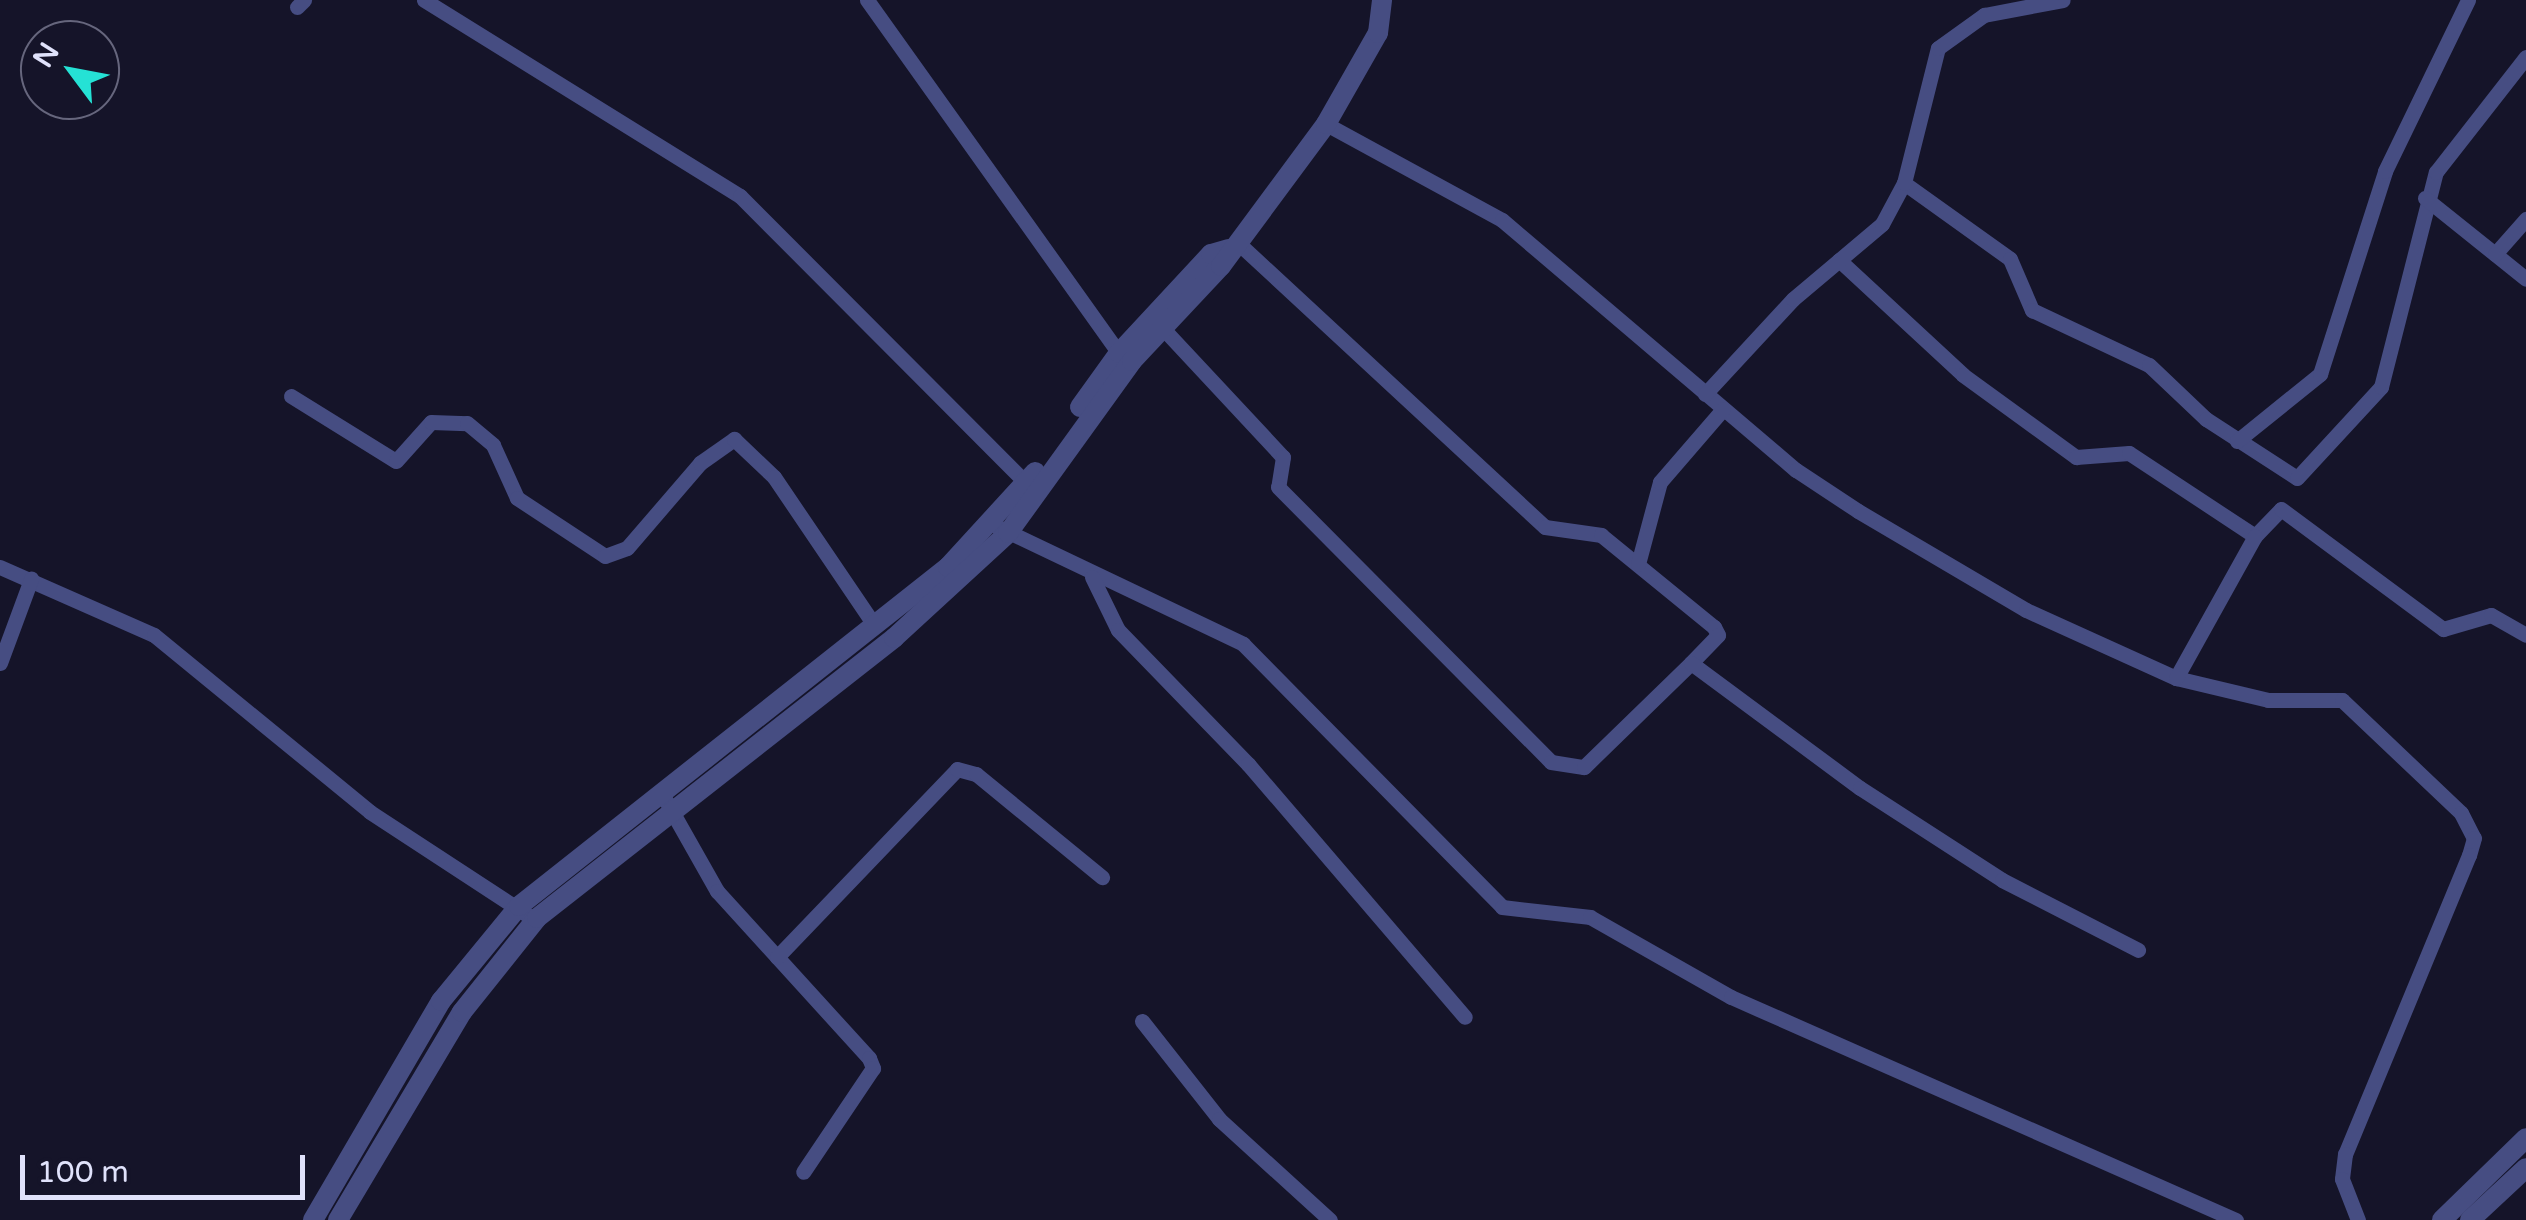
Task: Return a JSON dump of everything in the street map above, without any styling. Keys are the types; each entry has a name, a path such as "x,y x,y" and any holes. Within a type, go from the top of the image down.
{"street":[{"path":"424,0 726,184 1031,489"},
{"path":"867,0 1119,353"},
{"path":"338,1220 527,913 670,812 894,638 1001,529 1157,324 1232,245 1326,124 1378,33 1382,0"},
{"path":"1705,394 1839,260 1882,224 1904,183 1938,48 1984,15 2061,0"},
{"path":"2237,441 2320,374 2385,170 2468,0"},
{"path":"1904,183 2010,259 2032,310 2149,365 2237,441 2297,478 2382,387 2425,198 2447,154 2526,57"},
{"path":"1326,124 1502,220 1796,470 1908,541 2026,610 2176,678 2268,700 2342,700 2471,825 2420,986 2346,1154 2342,1178 2358,1220"},
{"path":"2425,198 2526,279"},
{"path":"2495,254 2526,219"},
{"path":"1157,324 1283,458 1278,487 1551,762 1584,767 1718,636 1714,626 1638,564 1587,529 1545,526 1232,245"},
{"path":"1839,260 2030,427 2076,457 2129,453 2255,536"},
{"path":"1031,489 1119,353 1157,324"},
{"path":"291,396 396,461 431,422 467,423 493,445 518,498 606,556 627,548 700,462 734,440 774,478 875,626"},
{"path":"1638,564 1660,482 1723,409"},
{"path":"2176,678 2255,536 2281,510 2444,629 2491,616 2526,635"},
{"path":"313,1220 436,1010 527,913 661,792 1001,529"},
{"path":"1001,529 1092,576 1243,644 1502,907 1590,917 1731,997 2236,1220"},
{"path":"0,567 154,636 370,812 527,913"},
{"path":"1092,576 1118,630 1466,1017"},
{"path":"0,664 31,580"},
{"path":"1691,663 1860,788 2002,880 2138,950"},
{"path":"777,957 957,769 976,774 1102,877"},
{"path":"661,792 706,876 777,957 819,994 872,1068 803,1172"},
{"path":"436,1010 457,1021"},
{"path":"1142,1021 1218,1119 1330,1220"},
{"path":"2442,1220 2526,1138"},
{"path":"2470,1220 2526,1168"}]}
